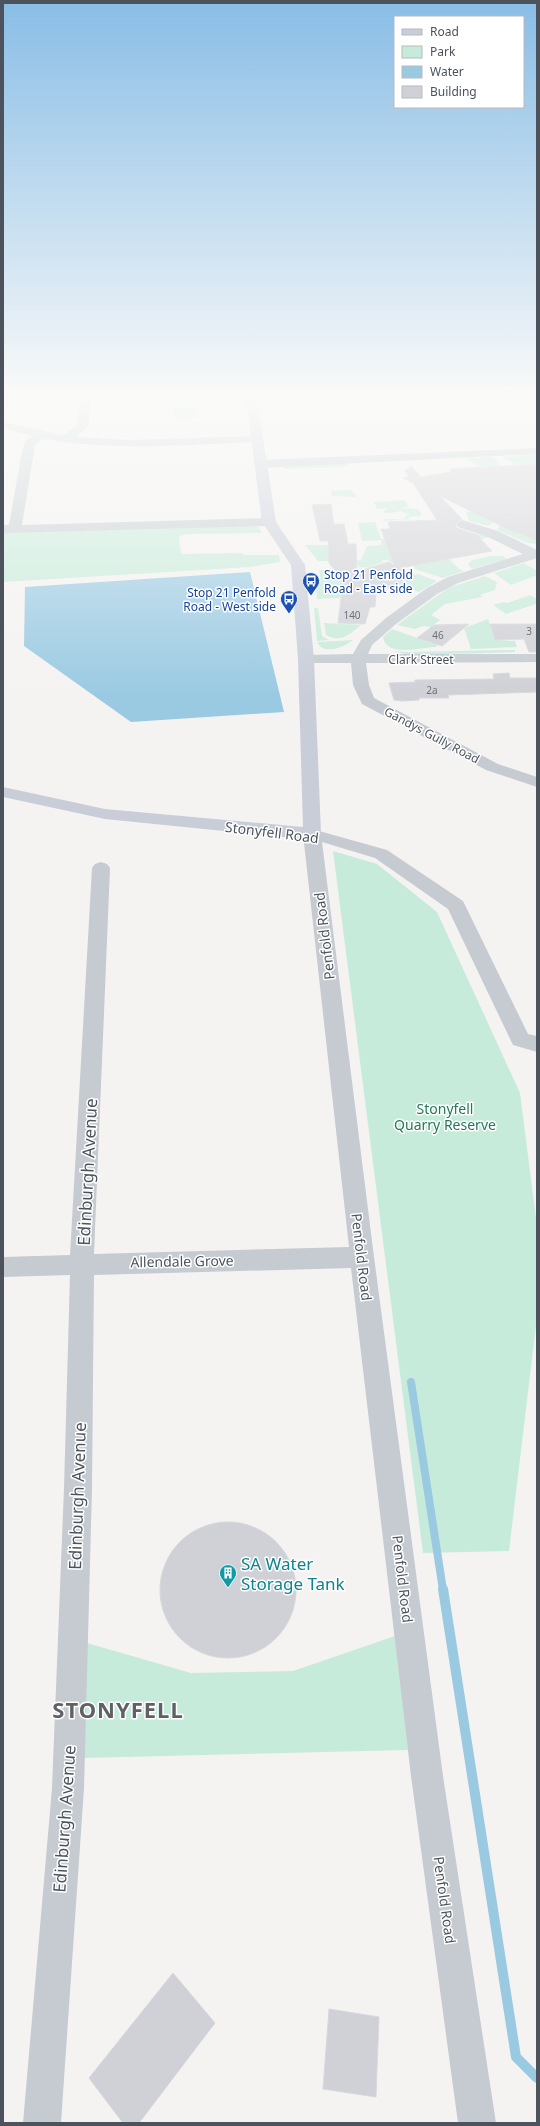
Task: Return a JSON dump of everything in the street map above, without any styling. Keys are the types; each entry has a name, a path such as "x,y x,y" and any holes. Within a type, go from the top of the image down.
{"street":[{"path":"17,497 9,528 269,522"},
{"name":"Penfold Road","path":"266,497 269,522 298,564 306,659 312,834 362,1256 428,1776 477,2123"},
{"path":"462,524 493,534 536,555"},
{"path":"358,659 366,644 391,621 432,591 453,580 536,555"},
{"name":"Clark Street","path":"306,659 537,658"},
{"name":"Gandys Gully Road","path":"358,659 361,685 367,701 492,767 537,782"},
{"name":"Stonyfell Road","path":"3,792 105,814 312,834 381,854 456,905 520,1040 537,1044"},
{"name":"Edinburgh Avenue","path":"42,2123 68,1788 78,1496 82,1264 101,868"},
{"name":"Allendale Grove","path":"3,1267 362,1256"}],"green space":[{"path":"405,500 408,507 400,508 417,509 420,511 421,516 409,517 409,519 384,521 383,519 403,519 409,514 400,511 385,513 383,512 388,508 377,509 374,502"},
{"path":"466,512 479,512 493,517 492,524 488,526 469,521"},
{"path":"505,515 519,533 530,538 537,535 537,544 528,543 497,530"},
{"path":"375,522 381,539 408,538 462,530 490,537 394,561 402,568 387,560 382,560 383,562 369,567 359,567 356,561 361,560 367,546 382,545 381,540 362,541 358,523"},
{"path":"258,527 262,533 185,534 179,537 181,554 242,553 244,555 279,555 280,562 250,567 3,582 3,532"},
{"path":"305,545 328,545 329,561 318,561"},
{"path":"491,556 502,556 507,559 472,569 468,564 472,560"},
{"path":"447,557 459,569 464,571 443,578 415,569 414,565"},
{"path":"524,563 537,571 537,575 511,585 494,573"},
{"path":"319,570 335,571 336,572 328,574 332,578 338,577 343,581 343,595 341,595 340,598 317,599 316,587 321,583"},
{"path":"418,574 437,581 419,592 397,584"},
{"path":"485,576 497,582 495,590 480,595 483,597 445,604 431,615 443,621 440,620 431,627 423,626 415,629 397,625 448,588"},
{"path":"530,595 537,599 536,604 506,614 493,605 504,602 507,603"},
{"path":"314,608 318,608 322,636 329,640 317,641"},
{"path":"488,619 495,640 515,641 517,647 471,649 464,628"},
{"path":"324,623 361,625 349,635 336,638 326,635"},
{"path":"392,629 437,645 436,647 405,650 390,647 385,643 383,637"},
{"path":"353,640 334,649 324,649 317,642"},
{"path":"515,650 515,652 409,655 393,651 407,652"},
{"name":"Stonyfell Quarry Reserve","path":"333,851 377,864 437,912 520,1093 537,1226 537,1317 509,1551 423,1553"},
{"path":"395,1636 408,1750 83,1758 87,1643 191,1673 293,1671"}],"water":[{"path":"250,572 284,712 131,722 24,646 25,587"}],"building":[{"path":"422,497 441,497 462,519 455,524 457,528 477,535 492,551 400,568 416,576 376,593 375,607 370,607 365,624 338,623 343,581 329,563 328,541 320,541 312,505 331,504 334,524 344,524 348,544 356,544 357,571 389,562 394,565 381,529 390,529 388,522 437,520"},
{"path":"442,497 537,497 537,541 519,533 517,534"},
{"path":"469,624 442,646 417,638 434,625"},
{"path":"490,624 537,624 537,652 529,652 524,639 495,640"},
{"path":"509,673 510,678 537,678 537,692 448,695 449,698 419,698 419,700 402,701 394,700 389,683 415,682 415,680 494,679 493,674"},
{"name":"SA Water Storage Tank","path":"221,1522 235,1522 254,1527 266,1533 281,1547 291,1564 295,1577 295,1603 291,1616 285,1628 271,1643 266,1647 248,1655 235,1658 221,1658 202,1653 190,1647 175,1633 171,1628 163,1610 160,1597 160,1583 165,1564 171,1552 185,1537 190,1533 208,1525"},
{"path":"173,1973 215,2023 139,2123 123,2123 89,2078"},
{"path":"329,2009 379,2017 376,2097 323,2089"}],"waterway":[{"path":"411,1382 443,1590"},
{"path":"443,1589 516,2057 537,2078"}],"place":[{"name":"Stop 21 Penfold Road - East side","path":"311,596"},
{"name":"Stop 21 Penfold Road - West side","path":"289,614"},
{"name":"SA Water Storage Tank","path":"228,1588"}],"district":[{"name":"STONYFELL","path":"118,1709"}]}
